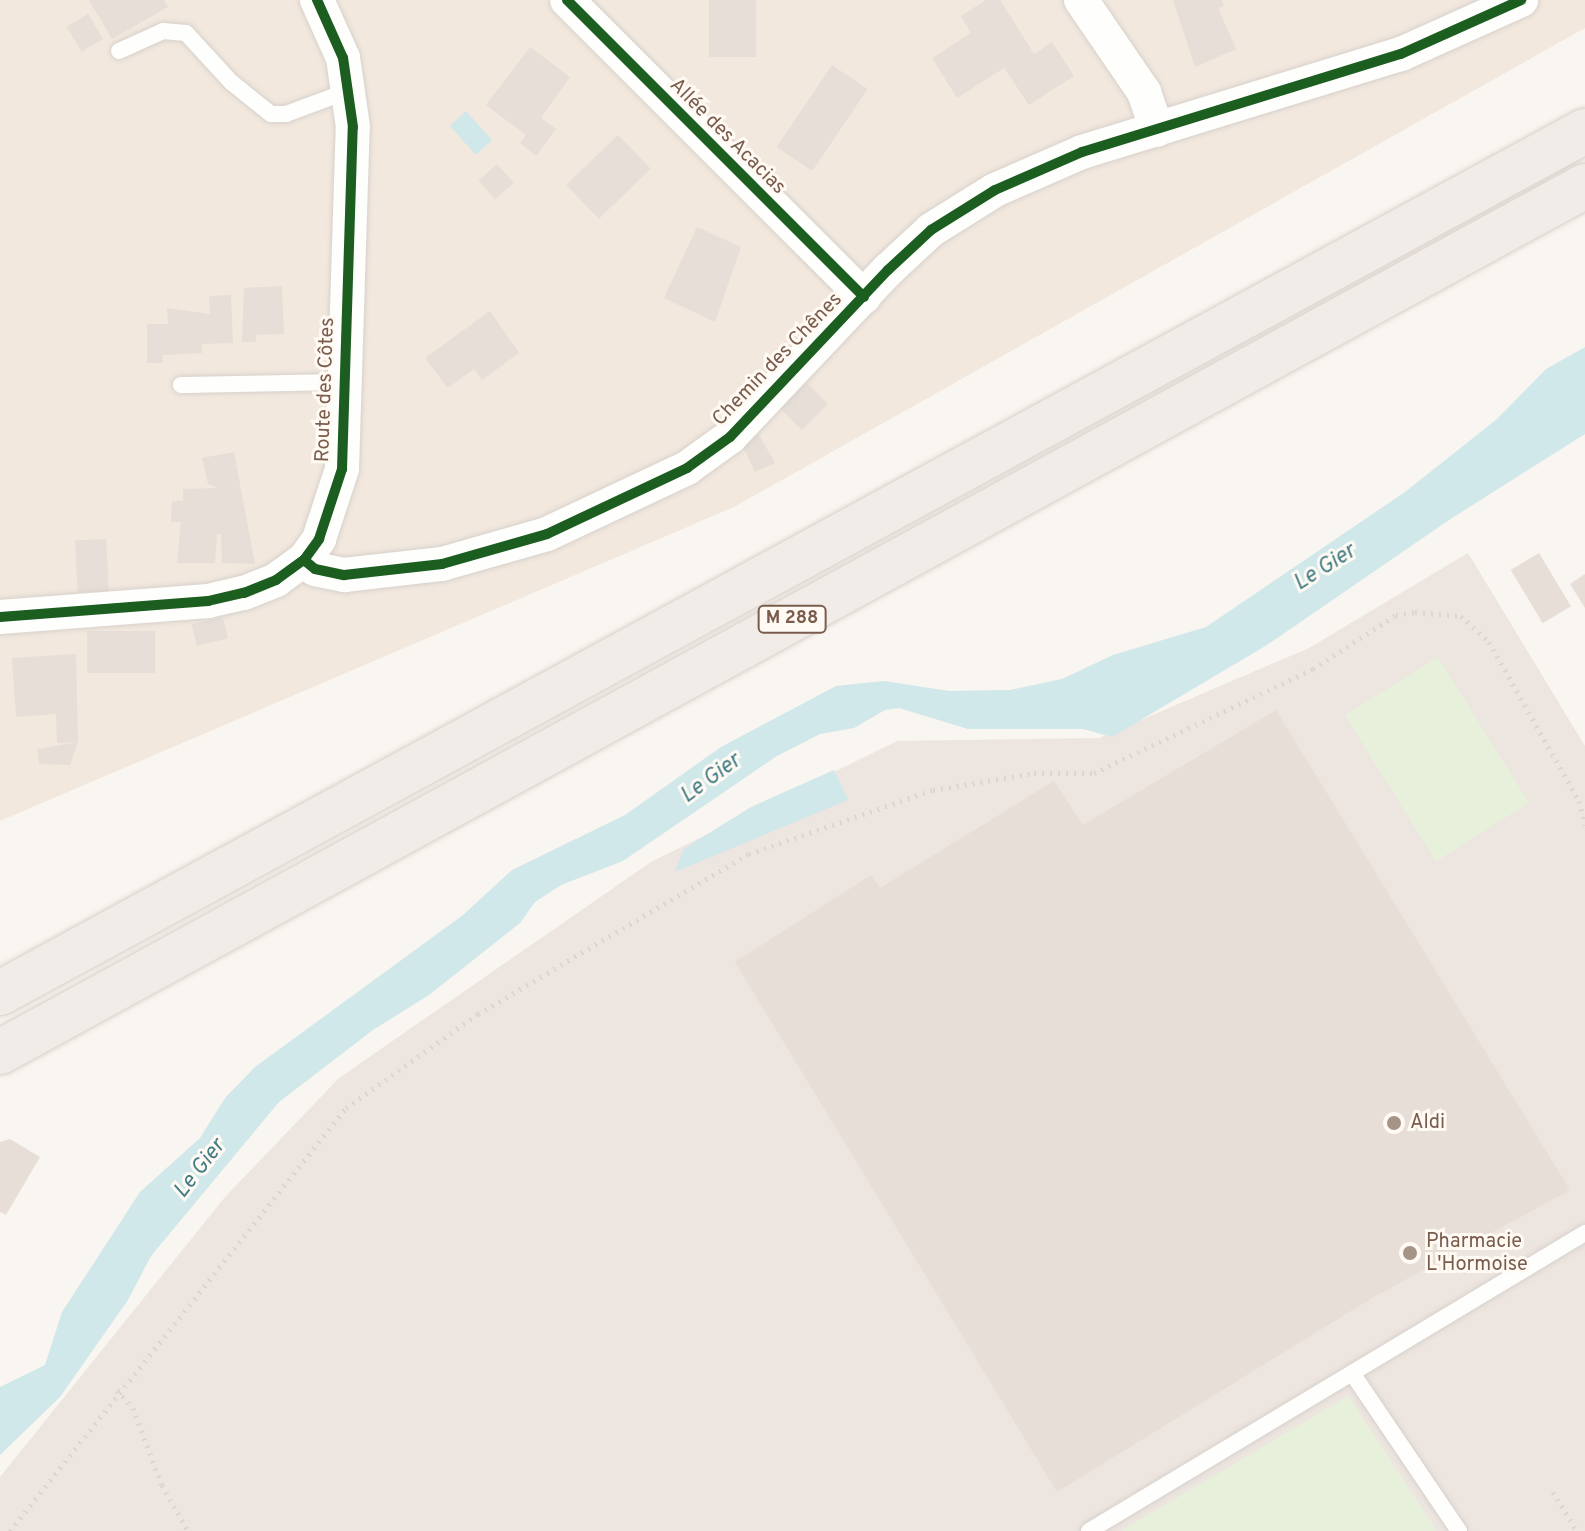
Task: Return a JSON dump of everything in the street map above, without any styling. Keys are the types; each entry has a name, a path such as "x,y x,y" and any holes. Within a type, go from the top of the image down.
{"highway":[{"name":"M 288","path":"0,993 1585,131"},
{"name":"M 288","path":"0,1052 1585,186"}],"street":[{"name":"Route des Côtes","path":"0,617 208,601 276,580 304,560 332,509 342,469 351,90 317,0"},
{"name":"Allée des Acacias","path":"567,0 864,297"},
{"path":"1081,0 1144,92 1157,130"},
{"name":"Chemin des Chênes","path":"304,560 315,569 344,575 442,564 493,553 575,521 687,468 730,437 931,230 995,190 1082,152 1401,54 1521,0"}],"lane":[{"path":"119,51 163,31 186,33 245,96 271,114 286,114 351,90"},
{"path":"181,385 344,382"},
{"path":"1089,1531 1585,1233"},
{"path":"1352,1373 1459,1531"}],"path":[{"path":"10,1531 117,1390 346,1108 478,1014 749,854 933,790 1034,773 1094,773 1313,669 1396,615 1415,612 1461,616 1489,642 1579,801 1585,825"},
{"path":"117,1390 133,1408 162,1485 188,1531"},
{"path":"1553,1492 1575,1528"}],"shaded area":[{"path":"0,0 1585,0 1585,28 734,507 0,821"},
{"path":"1468,553 1585,746 1585,1531 0,1531 0,1477 225,1197 339,1078 651,862 897,741 1099,738 1309,648"}],"green space":[{"path":"1438,657 1529,803 1436,861 1345,715"},
{"path":"1348,1396 1437,1531 1121,1531"}],"water":[{"path":"466,111 492,140 476,155 450,126"},
{"name":"Le Gier","path":"1585,347 1585,434 1449,520 1267,645 1112,737 1083,729 968,729 899,708 885,710 854,728 820,734 777,756 623,861 561,885 535,902 520,923 429,995 373,1030 279,1102 151,1256 128,1300 60,1397 0,1455 0,1387 45,1365 62,1312 140,1192 200,1138 225,1098 255,1067 463,915 512,870 625,815 721,747 836,686 884,681 949,691 1010,690 1062,679 1113,655 1206,627 1405,492 1497,419 1546,369"},
{"path":"834,770 848,800 675,872 683,850 698,840 751,807"}],"building":[{"path":"89,0 164,0 168,7 112,39"},
{"path":"709,0 756,0 756,57 709,57"},
{"path":"986,0 1000,0 1034,54 1052,42 1074,76 1029,105 1004,68 957,98 932,58 971,33 961,16"},
{"path":"1173,0 1222,0 1224,6 1218,8 1236,49 1195,67"},
{"path":"88,14 103,39 82,52 67,27"},
{"path":"530,47 570,77 541,118 556,129 536,156 520,143 526,135 486,105"},
{"path":"832,65 868,89 812,171 777,147"},
{"path":"618,135 651,169 599,219 566,185"},
{"path":"497,164 514,183 495,199 478,181"},
{"path":"697,227 741,247 715,322 664,298"},
{"path":"282,286 284,334 256,335 256,342 242,342 244,288"},
{"path":"231,295 233,343 202,344 202,353 162,355 163,363 147,363 147,324 168,324 167,308 210,314 209,296"},
{"path":"490,311 519,353 482,380 474,369 448,388 425,358"},
{"path":"806,382 828,404 802,430 780,408"},
{"path":"758,433 775,463 755,472 742,444"},
{"path":"234,452 255,564 222,563 221,534 217,534 215,563 177,563 181,522 171,522 172,501 183,501 183,489 217,488 208,484 202,458"},
{"path":"106,539 109,591 78,593 75,541"},
{"path":"1539,553 1571,606 1543,623 1511,570"},
{"path":"1585,574 1585,608 1570,584"},
{"path":"223,617 228,638 197,646 192,624"},
{"path":"87,631 155,631 155,673 87,673"},
{"path":"76,654 78,742 57,743 56,714 16,717 12,658"},
{"path":"1276,710 1570,1190 1372,1298 1057,1492 735,962 871,875 880,888 1054,781 1083,825"},
{"path":"78,742 70,765 39,764 37,749"},
{"path":"10,1139 40,1157 6,1215 0,1212 0,1142"}],"cycle path":[{"path":"0,617 208,601 244,593 276,580 304,560 319,539 342,469 353,127 343,58 317,0"},
{"path":"567,0 864,297"},
{"path":"304,560 315,569 344,575 442,564 547,534 687,468 730,437 888,270 931,230 995,190 1082,152 1401,54 1521,0"}],"place":[{"name":"Aldi","path":"1394,1123"},
{"name":"Pharmacie L'Hormoise","path":"1410,1253"}]}
